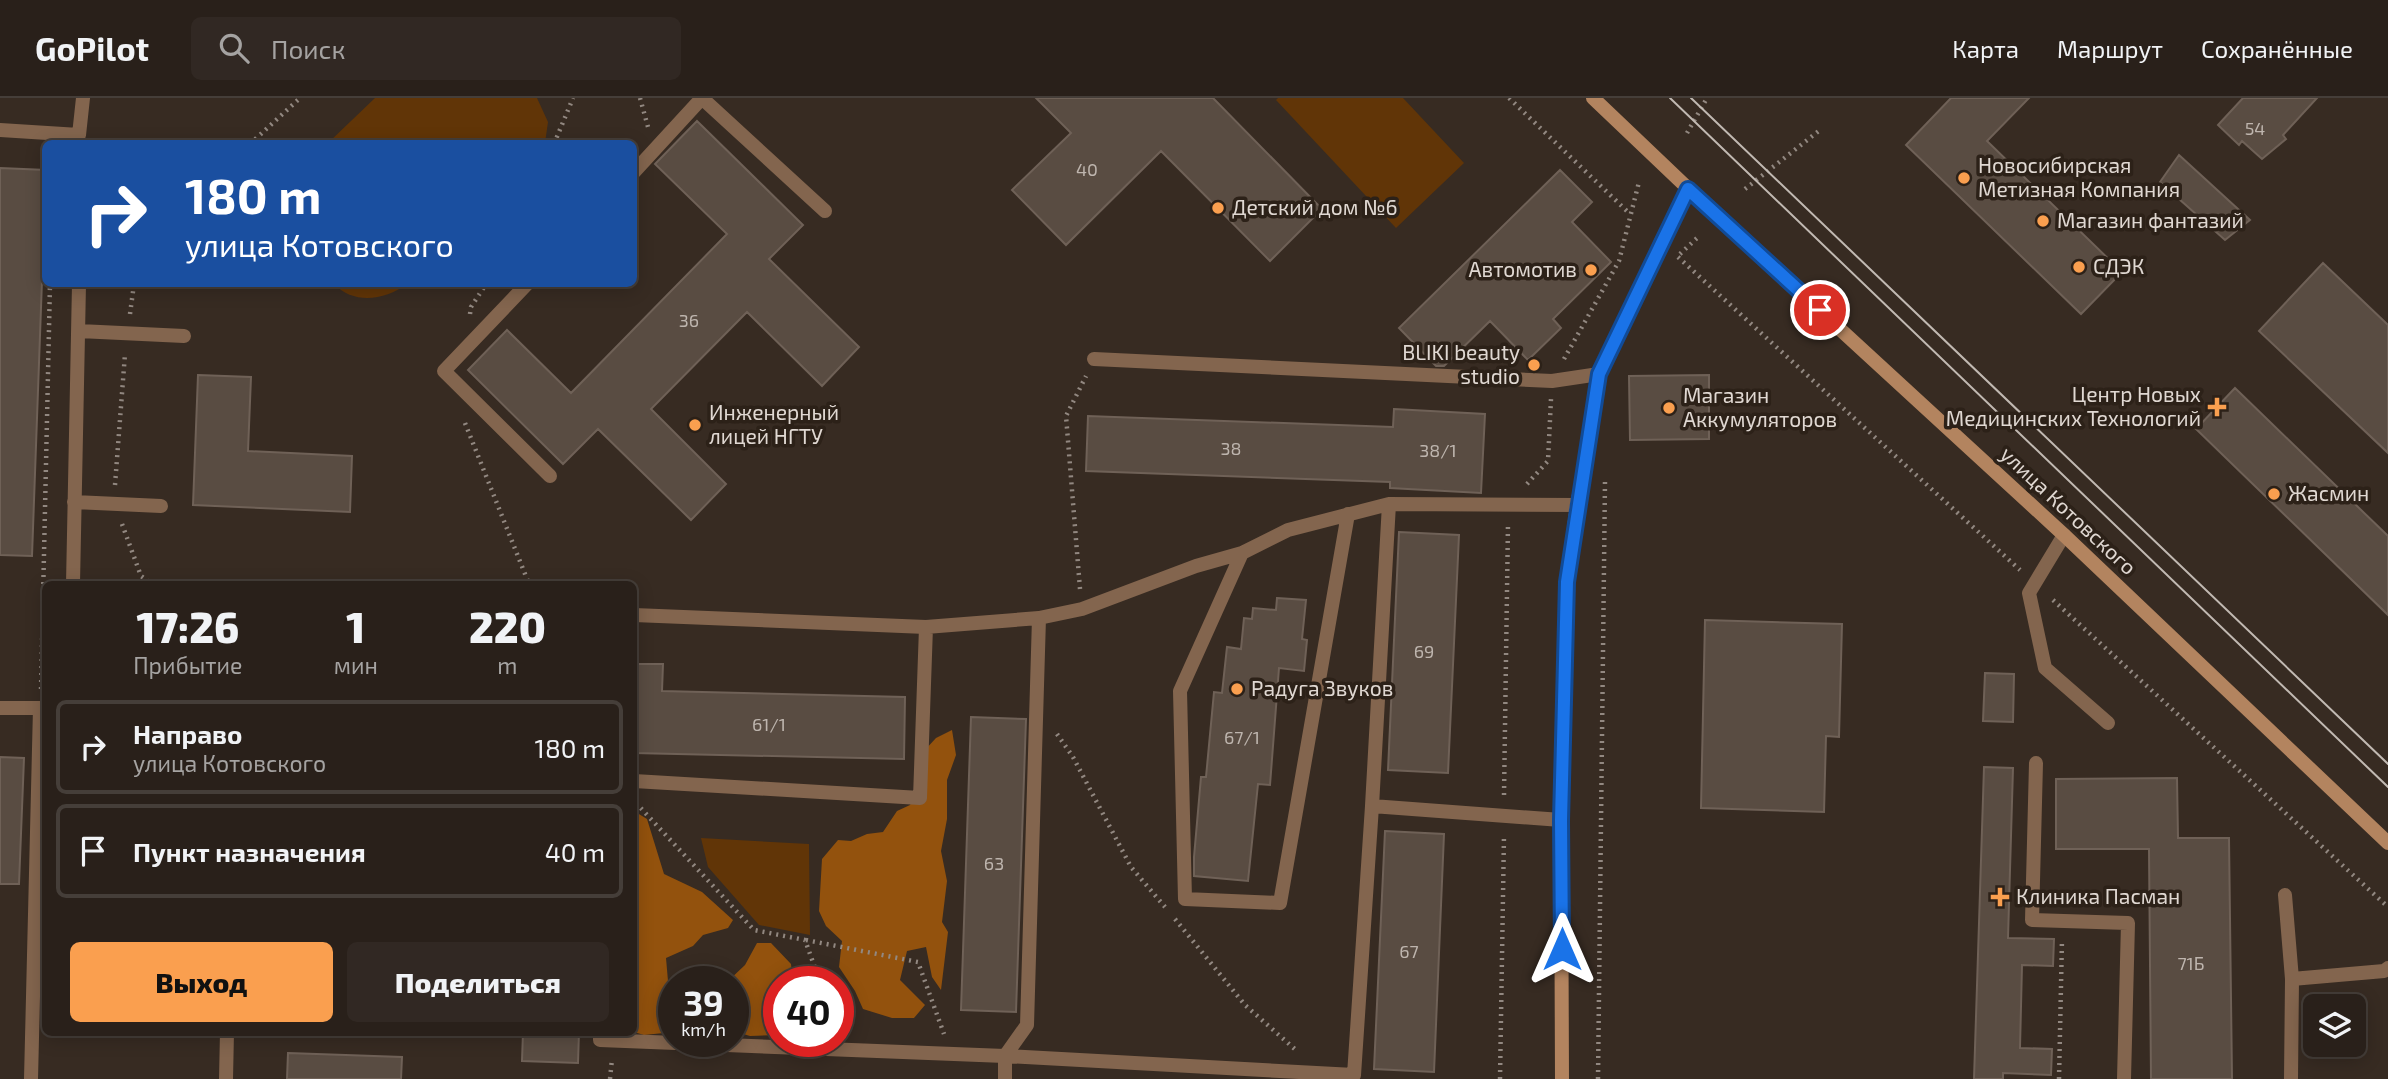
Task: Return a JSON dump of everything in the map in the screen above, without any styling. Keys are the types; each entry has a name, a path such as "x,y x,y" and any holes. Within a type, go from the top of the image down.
{"main road":[{"name":"улица Котовского","path":"1592,98 2064,535 2388,843"},
{"path":"1562,1079 1561,820 1567,582 1577,505 1599,374 1688,189"}],"lane":[{"path":"0,130 79,139 83,98"},
{"path":"637,169 703,98 825,211"},
{"path":"73,581 79,287"},
{"path":"524,287 444,371 550,476"},
{"path":"79,331 184,335"},
{"path":"1094,359 1552,381 1599,374"},
{"path":"74,502 162,506"},
{"path":"637,615 926,627 1039,618 1082,609 1196,566 1242,553 1288,530 1389,503 1577,505"},
{"path":"600,1036 600,1040 1005,1056 1354,1075 1389,503"},
{"path":"1242,553 1181,691 1185,899 1280,903 1349,514"},
{"path":"2064,535 2029,593 2045,668 2108,723"},
{"path":"1005,1079 1005,1056 1027,1025 1039,618"},
{"path":"637,781 920,798 926,627"},
{"path":"0,708 42,708"},
{"path":"31,1079 42,739"},
{"path":"2036,764 2032,920 2128,923 2124,1079"},
{"path":"1372,806 1561,820"},
{"path":"2284,895 2292,979 2291,1079"},
{"path":"2292,979 2384,971 2388,968"},
{"path":"226,1079 227,1036"}],"path":[{"path":"254,140 300,98"},
{"path":"556,140 573,98"},
{"path":"1509,98 1630,214"},
{"path":"1687,133 1707,98"},
{"path":"1745,189 1820,130"},
{"path":"1500,1079 1509,503 1548,461 1552,381 1619,261 1639,183"},
{"path":"1672,268 1678,257 1697,238"},
{"path":"45,581 50,287"},
{"path":"134,287 127,332 114,503 141,576 148,581"},
{"path":"1082,609 1066,416 1094,359"},
{"path":"464,423 528,581"},
{"path":"1598,1079 1605,470"},
{"path":"637,803 754,930 918,962 951,1054"},
{"path":"2059,1079 2062,921"},
{"path":"806,940 815,966"}],"shaded area":[{"path":"375,98 537,98 548,122 545,140 331,140"},
{"path":"1403,98 1464,163 1396,228 1276,100"},
{"path":"337,287 402,287 389,294 370,298 342,291"},
{"path":"952,730 956,755 947,780 947,819 941,851 947,881 942,922 948,932 941,990 932,977 926,947 907,951 900,980 925,1005 914,1018 892,1018 863,1009 854,990 854,966 839,966 842,941 826,926 819,911 822,859 838,840 851,841 867,834 883,832 897,811 910,805 918,792 924,751 936,738"},
{"path":"637,813 647,819 664,874 702,892 733,920 728,928 703,935 693,946 666,958 667,966 658,966 658,1034 637,1033"},
{"path":"701,838 809,844 810,935 759,925 708,867"},
{"path":"757,943 771,943 791,964 763,966 763,1036 749,1036 749,966 745,965"}],"building":[{"path":"1036,98 1213,98 1322,209 1270,261 1161,151 1066,245 1012,190 1071,133"},
{"path":"1951,98 2029,98 1987,141 2122,272 2081,314 1906,145"},
{"path":"2243,98 2317,98 2283,135 2286,139 2262,159 2242,141 2239,145 2218,125"},
{"name":"Инженерный лицей НГТУ","path":"697,121 803,225 769,259 859,347 822,386 747,312 651,409 726,484 691,520 598,429 563,464 468,370 507,330 571,393 727,234 655,164"},
{"path":"2179,155 2250,220 2225,240 2160,182"},
{"path":"0,168 42,170 42,280 32,556 0,555"},
{"path":"1560,170 1592,202 1572,222 1611,262 1553,319 1561,328 1528,360 1490,321 1444,366 1436,366 1399,328"},
{"path":"2323,263 2388,325 2388,453 2259,331"},
{"path":"198,375 251,377 248,451 352,456 350,512 193,505"},
{"name":"Магазин Аккумуляторов","path":"1709,375 1709,439 1630,440 1629,376"},
{"path":"2235,388 2388,536 2388,615 2196,429"},
{"path":"1394,409 1485,414 1481,493 1390,488 1390,482 1086,471 1088,416 1393,427"},
{"path":"1399,532 1459,535 1448,773 1388,770"},
{"path":"1277,598 1306,600 1302,639 1307,640 1304,671 1279,668 1270,785 1258,784 1248,881 1194,876 1201,777 1206,777 1214,692 1222,693 1227,647 1241,649 1244,618 1252,619 1253,608 1276,610"},
{"path":"1705,620 1842,624 1839,737 1826,736 1824,812 1701,808"},
{"path":"637,664 663,664 662,691 905,697 904,759 637,753"},
{"path":"1985,673 2014,674 2013,722 1983,721"},
{"path":"971,717 1026,719 1016,1012 961,1010"},
{"path":"0,757 24,758 19,884 0,884"},
{"path":"1984,767 2013,768 2008,938 2054,939 2053,966 2022,965 2020,1048 2052,1049 2051,1075 2003,1073 2003,1079 1974,1079"},
{"path":"2177,778 2178,838 2229,838 2232,1079 2151,1079 2149,849 2056,849 2056,779"},
{"path":"1385,831 1444,834 1434,1072 1374,1069"},
{"path":"523,1036 579,1036 578,1063 522,1061"},
{"path":"288,1053 402,1057 401,1079 287,1079"}],"tram line":[{"path":"1670,98 2388,787"},
{"path":"1691,98 2388,764"}],"place":[{"name":"Новосибирская Метизная Компания","path":"1964,178"},
{"name":"Детский дом №6","path":"1218,208"},
{"name":"Магазин фантазий","path":"2043,221"},
{"name":"СДЭК","path":"2079,267"},
{"name":"Автомотив","path":"1591,270"},
{"name":"BLIKI beauty studio","path":"1534,365"},
{"name":"Центр Новых Медицинских Технологий","path":"2217,407"},
{"name":"Магазин Аккумуляторов","path":"1669,408"},
{"name":"Инженерный лицей НГТУ","path":"695,425"},
{"name":"Жасмин","path":"2274,494"},
{"name":"Радуга Звуков","path":"1237,689"},
{"name":"Клиника Пасман","path":"2000,897"}],"route":[{"path":"1562,949 1561,820 1567,582 1599,374 1688,189 1820,310"}]}
